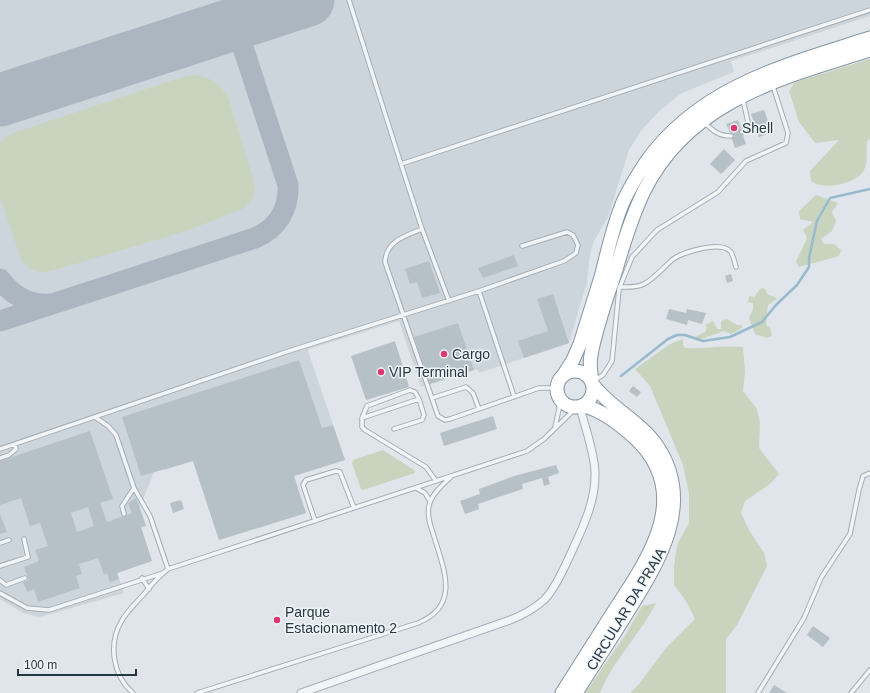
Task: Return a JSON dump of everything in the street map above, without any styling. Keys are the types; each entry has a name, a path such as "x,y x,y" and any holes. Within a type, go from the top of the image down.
{"highway":[{"path":"870,38 788,64 732,88 701,107 677,126 665,139 641,170 621,206 580,344 573,360 563,376 558,392 566,405 580,407 593,396 591,355 629,225 655,172 669,152 702,121 746,94 772,83 870,50"},
{"path":"563,376 577,371 586,374 593,384"},
{"name":"CIRCULAR DA PRAIA","path":"576,693 655,566 664,547 673,517 674,503 669,473 657,446 647,434 606,401 593,384"},
{"name":"CIRCULAR DA PRAIA","path":"562,693 646,560 659,531 663,517 660,476 648,453 635,438 610,419 588,407 580,407"}],"street":[{"path":"301,693 510,620 525,614 545,599 555,585 582,530 594,485 593,455 580,407"}],"lane":[{"path":"349,0 422,230 448,301"},
{"path":"401,164 870,10"},
{"path":"593,384 603,375 612,361 619,287 632,257 657,230 718,192 746,161 786,143 788,133 772,83"},
{"path":"742,132 747,128 748,122 742,102 746,94"},
{"path":"702,121 715,132 724,136 731,136"},
{"path":"422,230 394,242 385,255 385,262 402,316 438,416 444,420 539,388 558,392 559,409 555,428"},
{"path":"0,449 289,351 402,316 564,262 576,253 578,245 573,235 567,232 522,246"},
{"path":"619,287 636,287 644,283 678,256 698,249 714,247 731,252 736,267"},
{"path":"479,291 514,396"},
{"path":"432,398 466,387 473,393 479,409"},
{"path":"394,429 422,420 424,415 420,399 415,392 410,390 370,403 364,409 362,427 426,467 436,481"},
{"path":"362,418 420,399"},
{"path":"133,693 126,685 116,668 114,639 125,615 168,569 527,451 537,446 555,428 580,407"},
{"path":"95,417 108,426 116,435 134,488 148,511 168,569"},
{"path":"0,458 13,452 16,449 15,444"},
{"path":"315,521 303,485 306,480 336,471 340,472 354,508"},
{"path":"758,693 804,618 821,578 850,534 858,490 863,476 870,473"},
{"path":"197,693 414,624 432,616 441,607 446,588 444,570 428,517 430,501 453,475"},
{"path":"124,514 122,506 134,488"},
{"path":"416,488 425,492 430,501"},
{"path":"0,566 28,557 24,539"},
{"path":"0,543 9,540"},
{"path":"0,593 27,608 49,610 142,578 163,573"},
{"path":"0,580 6,585 25,578"},
{"path":"142,578 149,588"},
{"path":"851,693 870,670"}],"shaded area":[{"path":"0,0 870,0 870,16 731,61 734,72 682,93 659,111 641,131 629,150 608,217 594,241 590,254 587,282 569,343 479,373 477,369 421,387 399,321 309,349 308,351 345,460 294,476 306,513 219,540 193,461 165,470 164,465 154,472 140,507 146,526 141,528 152,561 117,573 124,593 40,617 23,613 0,599"}],"green space":[{"path":"870,59 870,139 867,141 864,170 860,175 847,182 831,186 816,184 811,181 810,171 839,140 815,143 799,122 789,91 795,82"},
{"path":"199,75 216,83 228,97 254,181 255,191 252,200 245,208 189,230 62,268 40,273 29,268 22,262 0,197 0,142 10,134 185,76"},
{"path":"816,195 838,203 832,212 836,221 832,231 821,239 824,244 834,244 841,250 839,256 799,267 796,262 807,238 803,230 813,222 800,219 799,211"},
{"path":"761,288 765,289 767,294 777,299 768,305 766,325 770,328 772,336 767,338 755,334 749,318 753,310 753,303 748,302 749,296 754,297"},
{"path":"727,319 737,325 742,325 742,328 731,334 724,331 701,339 695,337 705,332 707,328 705,325 713,321 717,329 721,329 721,321"},
{"path":"683,339 683,345 685,348 728,346 743,347 745,371 743,391 757,409 760,423 759,448 779,474 770,484 745,501 741,513 749,530 764,553 767,566 737,625 726,639 726,693 630,693 639,684 666,648 695,619 686,601 674,585 674,566 677,545 689,523 689,494 683,465 650,386 635,369 670,344"},
{"path":"383,450 414,470 415,473 363,490 361,489 352,463 353,460"},
{"path":"656,603 650,615 619,658 605,681 600,693 585,693 626,634 642,606"}],"building":[{"path":"764,110 772,132 759,137 751,114"},
{"path":"738,120 741,128 739,133 743,135 746,144 735,148 732,139 734,135 730,133 726,124"},
{"path":"724,149 735,160 721,174 710,164"},
{"path":"514,255 518,266 483,278 478,268"},
{"path":"429,261 440,293 422,298 417,282 410,284 405,269"},
{"path":"731,274 733,281 727,283 725,276"},
{"path":"553,294 569,343 524,358 518,341 548,331 537,299"},
{"path":"669,309 686,313 687,309 706,313 702,324 688,320 687,325 666,319"},
{"name":"Cargo","path":"458,323 474,370 430,384 414,337"},
{"name":"VIP Terminal","path":"395,341 409,387 366,400 351,356"},
{"path":"299,360 322,428 333,425 345,460 294,476 306,513 219,540 193,461 141,476 122,417"},
{"path":"633,386 641,392 637,397 629,391"},
{"path":"493,416 497,429 444,446 440,433"},
{"path":"90,431 113,499 100,503 107,522 132,513 128,503 136,498 146,526 141,527 152,561 117,573 119,579 110,582 107,573 104,575 98,558 79,564 82,574 76,576 80,588 38,602 34,589 27,592 23,582 29,580 24,567 39,561 35,550 48,546 40,523 30,526 21,498 0,505 0,461","holes":["88,507 94,526 77,532 71,513"]},
{"path":"556,465 559,473 548,477 550,484 544,486 542,478 522,484 523,489 478,504 479,509 465,514 460,501 480,494 479,489 514,476"},
{"path":"181,500 184,509 173,513 170,503"},
{"path":"0,514 7,532 0,534"},
{"path":"813,626 830,638 823,647 807,635"},
{"path":"774,685 787,693 769,693"}],"waterway":[{"path":"621,376 668,339 677,335 685,335 703,341 730,337 762,322 776,305 797,285 809,267 809,258 817,221 830,198 870,189"}],"taxiway":[{"path":"0,321 255,238 263,234 276,223 284,210 288,194 288,185 235,23"},
{"path":"0,279 10,290 22,298 36,303 50,304"}],"runway":[{"path":"0,100 308,0"}],"place":[{"name":"Shell","path":"734,128"},
{"name":"Cargo","path":"444,354"},
{"name":"VIP Terminal","path":"381,372"},
{"name":"Parque Estacionamento 2","path":"277,620"}]}
